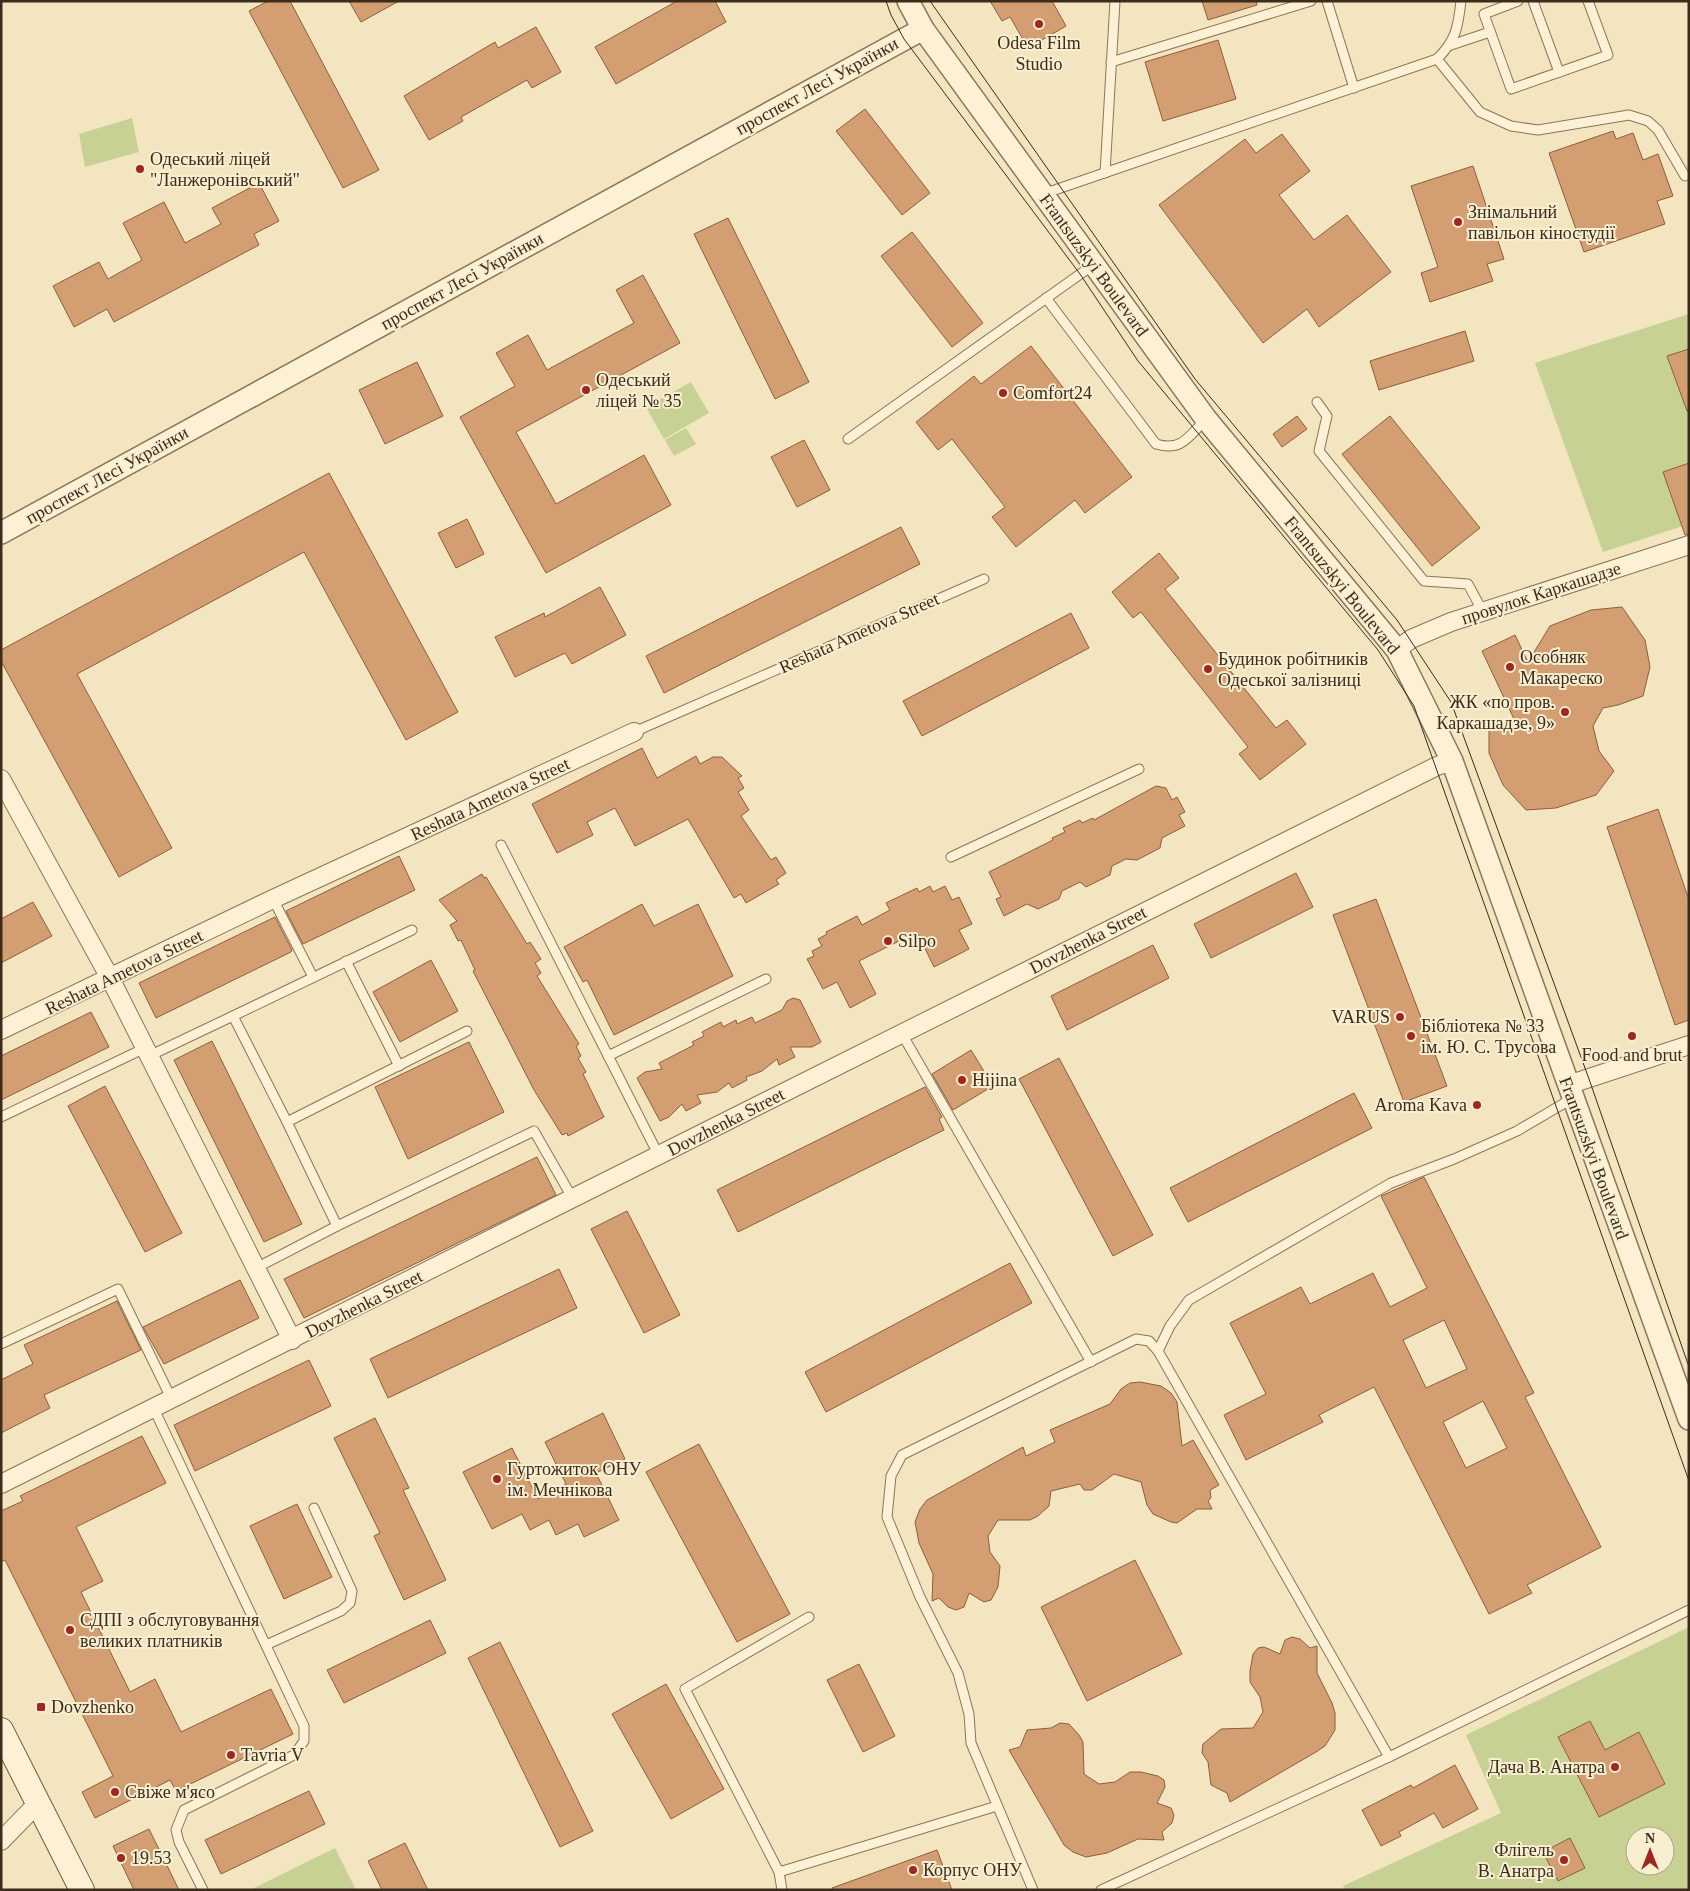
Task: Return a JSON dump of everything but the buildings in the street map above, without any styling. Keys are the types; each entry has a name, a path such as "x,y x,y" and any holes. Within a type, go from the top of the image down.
{"main road":[{"path":"1,1730 82,1890"}],"street":[{"name":"Frantsuzskyi Boulevard","path":"908,1 923,29 1206,419 1397,650 1452,761 1689,1419"},
{"name":"проспект Лесі Українки","path":"1,533 923,29"},
{"name":"провулок Каркашадзе","path":"1397,650 1411,639 1483,612 1689,545"},
{"name":"Reshata Ametova Street","path":"1,1030 273,900 634,732"},
{"name":"Dovzhenka Street","path":"1,1484 1437,766 1452,761"},
{"path":"1,779 110,978 292,1340"},
{"path":"1570,1092 1689,1045"},
{"path":"1,1841 37,1804"}],"lane":[{"path":"1105,173 1115,1"},
{"path":"1111,62 1311,1"},
{"path":"1327,1 1354,88"},
{"path":"1451,45 1458,23 1461,1"},
{"path":"1518,1 1484,14 1511,90 1608,55 1588,1"},
{"path":"1533,1 1559,72"},
{"path":"1042,194 1437,59 1451,45 1490,32"},
{"path":"1437,59 1480,112 1511,126 1538,130 1629,115 1648,121 1658,130 1685,176"},
{"path":"848,439 1093,265"},
{"path":"1046,298 1156,444 1169,448 1183,443 1206,419"},
{"path":"1317,402 1326,416 1318,451 1424,581 1468,584 1483,612"},
{"name":"Reshata Ametova Street","path":"634,732 984,579"},
{"path":"951,857 1139,769"},
{"path":"501,845 659,1156"},
{"path":"273,900 313,977"},
{"path":"1,1117 233,1016 412,930"},
{"path":"346,961 399,1066"},
{"path":"608,1056 766,979"},
{"path":"233,1016 337,1226"},
{"path":"287,1122 467,1031"},
{"path":"902,1034 1091,1362"},
{"path":"1158,1351 1170,1326 1188,1300 1391,1183 1454,1159 1517,1131 1570,1092"},
{"path":"256,1268 337,1226 534,1131 573,1199"},
{"path":"1,1344 118,1289 172,1400"},
{"path":"1033,1890 971,1743 969,1714 958,1673 920,1597 887,1517 891,1476 902,1455 1136,1340 1148,1341 1158,1351 1390,1757"},
{"path":"154,1408 304,1726 304,1741 294,1755 184,1810 176,1830 179,1842 203,1890"},
{"path":"266,1645 341,1611 350,1603 352,1591 314,1508"},
{"path":"1102,1890 1390,1757 1689,1610"},
{"path":"782,1890 779,1872 685,1689 808,1617"},
{"path":"779,1872 997,1806"}],"green space":[{"path":"132,118 139,152 85,167 79,134"},
{"path":"1689,314 1689,524 1603,552 1535,363"},
{"path":"691,382 709,413 664,439 646,407"},
{"path":"686,428 696,444 674,456 665,440"},
{"path":"1689,1627 1689,1890 1345,1890 1343,1886 1501,1813 1466,1735"},
{"path":"335,1848 356,1890 250,1890"}],"tram line":[{"path":"886,1 904,39 1080,274 1138,361 1378,650 1414,706 1689,1481"},
{"path":"930,1 1195,379 1397,620 1451,702 1589,1079 1689,1367"}],"place":[{"name":"Odesa Film Studio","path":"1039,24"},
{"name":"Одеський ліцей \"Ланжеронівський\"","path":"140,169"},
{"name":"Знімальний павільон кіностудії","path":"1458,222"},
{"name":"Одеський ліцей № 35","path":"586,390"},
{"name":"Comfort24","path":"1003,393"},
{"name":"Особняк Макареско","path":"1510,667"},
{"name":"Будинок робітників Одеської залізниці","path":"1208,669"},
{"name":"ЖК «по пров. Каркашадзе, 9»","path":"1565,712"},
{"name":"Silpo","path":"888,941"},
{"name":"VARUS","path":"1400,1017"},
{"name":"Бібліотека № 33 ім. Ю. С. Трусова","path":"1411,1036"},
{"name":"Food and brut","path":"1632,1036"},
{"name":"Hijina","path":"962,1080"},
{"name":"Aroma Kava","path":"1477,1105"},
{"name":"Гуртожиток ОНУ ім. Мечнікова","path":"497,1479"},
{"name":"СДПІ з обслуговування великих платників","path":"70,1630"},
{"name":"Dovzhenko","path":"41,1707"},
{"name":"Tavria V","path":"231,1755"},
{"name":"Дача В. Анатра","path":"1615,1767"},
{"name":"Свіже м'ясо","path":"115,1792"},
{"name":"19.53","path":"121,1858"},
{"name":"Флігель В. Анатра","path":"1564,1860"},
{"name":"Корпус ОНУ","path":"913,1870"}]}
